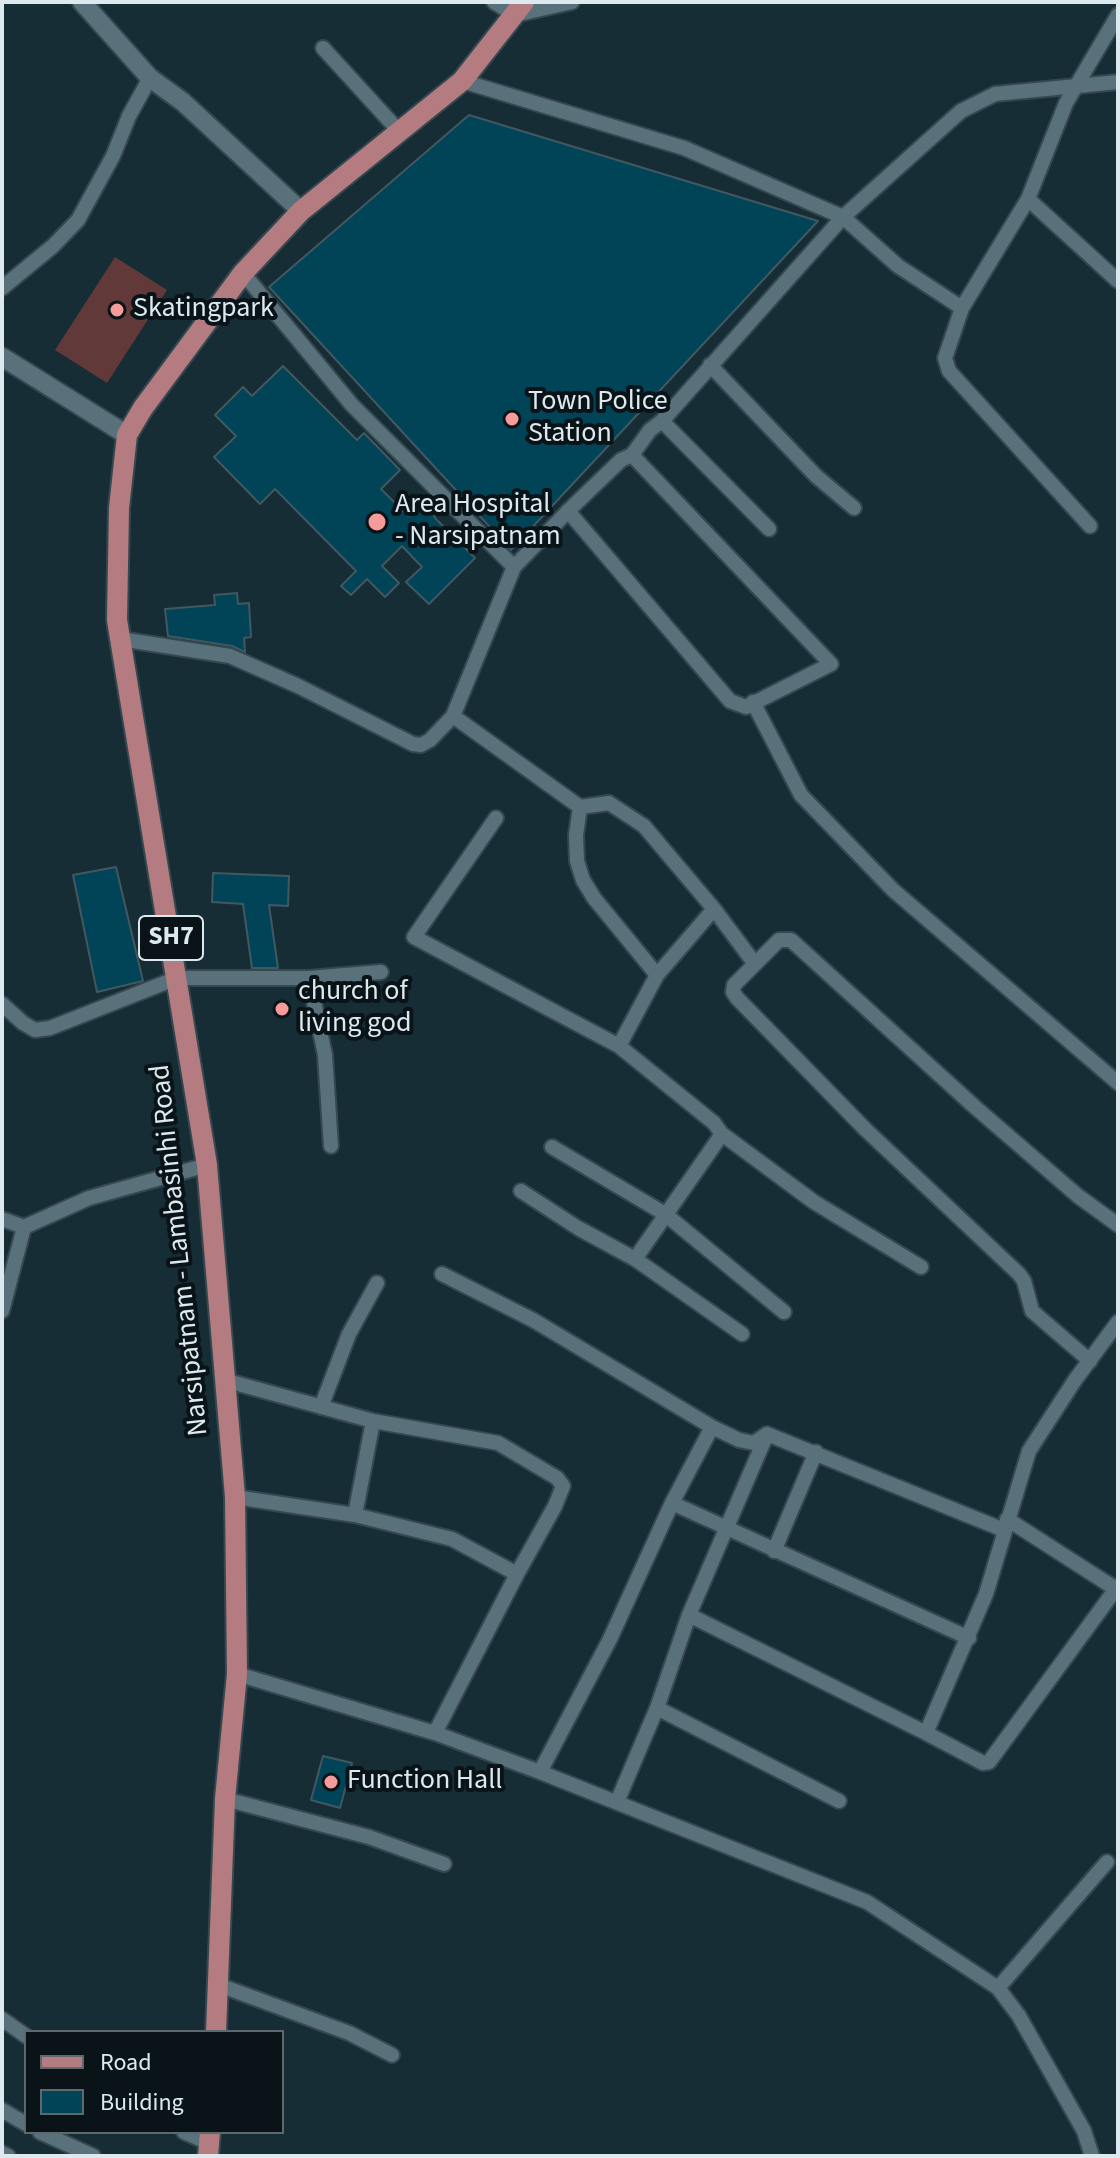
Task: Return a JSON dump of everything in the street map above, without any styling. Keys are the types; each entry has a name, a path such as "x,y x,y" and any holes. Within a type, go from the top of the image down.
{"main road":[{"path":"82,2 150,78 183,102 301,211"},
{"name":"Narsipatnam - Lambasinhi Road","path":"216,2030 225,1799 237,1674 235,1497 207,1165 117,620 119,508 127,435 143,408 243,273 301,211 462,81 519,8"},
{"path":"2,357 127,435"}],"street":[{"path":"494,2 519,8 572,2"},
{"path":"1090,526 949,371 945,358 962,308 1028,199 1066,103 1118,15"},
{"path":"323,48 398,130"},
{"path":"2,288 53,246 78,220 150,78"},
{"path":"462,81 684,148 843,217 898,266 962,308"},
{"path":"120,639 230,656 298,686 413,744 421,745 430,740 453,716 514,567 621,460 632,455 650,430 662,421 843,217 961,111 977,101 995,94 1118,82"},
{"path":"1028,199 1118,281"},
{"path":"243,273 352,405 514,567"},
{"path":"710,365 816,476 854,508"},
{"path":"662,421 769,529"},
{"path":"568,511 730,701 746,707 831,664 632,455"},
{"path":"753,702 801,795 893,890 1118,1083"},
{"path":"453,716 580,807 609,803 644,826 714,909 755,964"},
{"path":"580,807 576,835 577,861 583,880 657,975"},
{"path":"496,818 414,937 619,1046 714,1123 722,1134 814,1202 921,1267"},
{"path":"619,1046 657,975 714,909"},
{"path":"1090,1361 1032,1311 1019,1274 865,1129 737,998 733,992 734,985 779,940 791,940 976,1108 1078,1196 1118,1225"},
{"path":"2,1004 35,1030 50,1028 177,978 309,978 381,972"},
{"path":"309,978 325,1055 331,1146"},
{"path":"635,1259 722,1134"},
{"path":"552,1147 665,1214 784,1312"},
{"path":"2,1219 24,1227 89,1198 207,1165"},
{"path":"521,1191 578,1228 635,1259 742,1334"},
{"path":"2,1311 24,1227"},
{"path":"442,1274 533,1320 712,1427 750,1444 767,1434"},
{"path":"321,1407 349,1334 377,1283"},
{"path":"926,1733 986,1594 1029,1451 1118,1322"},
{"path":"224,1380 373,1421 498,1443 557,1478 563,1486 435,1733"},
{"path":"355,1515 373,1421"},
{"path":"540,1772 610,1639 672,1503 712,1427"},
{"path":"689,1615 983,1763 989,1762 1117,1587 1006,1525 879,1481 767,1434"},
{"path":"617,1802 657,1708 689,1615 767,1434"},
{"path":"774,1551 816,1452"},
{"path":"235,1497 355,1515 452,1539 517,1574"},
{"path":"672,1503 969,1638"},
{"path":"237,1674 435,1733 867,1902 998,1988 1019,2016 1084,2131 1092,2156"},
{"path":"657,1708 839,1801"},
{"path":"225,1799 369,1837 444,1864"},
{"path":"998,1988 1107,1862"},
{"path":"219,1985 349,2033 392,2055"},
{"path":"2,2019 24,2035"},
{"path":"2,2110 24,2123"},
{"path":"44,2134 93,2156"},
{"path":"188,2134 209,2144"},
{"path":"2,2153 8,2156"}],"shaded area":[{"name":"Skatingpark","path":"115,257 167,290 107,383 55,350"}],"building":[{"name":"Town Police Station","path":"469,115 818,221 511,550 269,287"},
{"path":"283,366 357,440 364,433 400,470 381,489 408,516 424,500 437,514 434,517 475,558 429,604 406,582 422,567 402,546 382,566 399,583 385,597 367,579 351,595 341,586 356,571 275,489 260,504 214,457 236,436 215,415 243,387 252,396"},
{"path":"237,593 238,604 249,603 251,637 244,638 245,652 232,646 168,636 165,609 215,605 214,595"},
{"path":"116,867 143,981 97,992 73,875"},
{"path":"213,873 289,876 288,906 269,905 278,968 252,968 243,904 212,902"},
{"name":"Function Hall","path":"323,1756 352,1763 340,1808 311,1800"}],"place":[{"name":"Skatingpark","path":"117,310"},
{"name":"Town Police Station","path":"512,419"},
{"name":"Area Hospital - Narsipatnam","path":"377,522"},
{"name":"church of living god","path":"282,1009"},
{"name":"Function Hall","path":"331,1782"}]}
